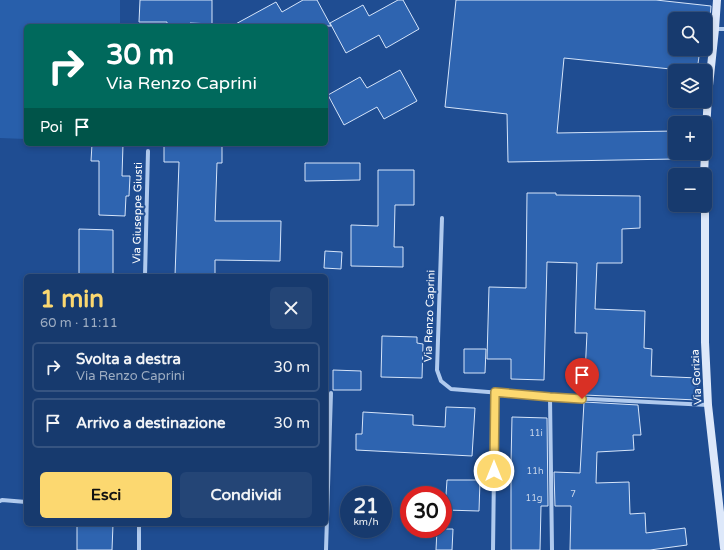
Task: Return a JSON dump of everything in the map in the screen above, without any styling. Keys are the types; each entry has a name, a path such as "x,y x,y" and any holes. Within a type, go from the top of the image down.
{"street":[{"path":"707,116 708,95 720,29 717,0"},
{"name":"Via Giuseppe Giusti","path":"145,274 148,151"},
{"name":"Via Gorizia","path":"705,212 705,342 708,405 724,548"},
{"name":"Via Renzo Caprini","path":"442,218 436,370 441,381 451,389 550,397 708,405"},
{"path":"494,550 495,392"},
{"path":"328,487 331,393"},
{"path":"550,397 552,550"},
{"path":"0,501 24,502"},
{"path":"139,526 139,550"},
{"path":"326,550 327,526"}],"shaded area":[{"path":"0,0 120,0 120,24 24,24 24,139 0,138"}],"building":[{"path":"140,0 212,0 212,24 167,24 167,22 139,22"},
{"path":"303,0 317,0 331,26 328,26 328,24 236,24 276,2 282,12"},
{"path":"398,0 403,0 419,29 386,48 379,35 346,53 330,23 363,5 369,16"},
{"path":"456,0 656,0 711,6 711,12 668,12 668,56 699,56 698,64 668,64 668,69 564,58 557,133 668,131 668,159 508,162 507,114 445,107"},
{"path":"400,70 417,101 384,119 377,107 344,125 328,95 360,77 367,88"},
{"path":"92,146 123,146 122,176 130,176 129,196 126,196 125,216 99,215 99,161 91,161"},
{"path":"164,146 222,146 222,163 217,163 215,221 281,221 280,261 215,260 215,274 175,274 179,162 164,162"},
{"path":"305,163 360,163 360,180 305,181"},
{"path":"378,170 414,170 414,205 395,205 394,247 403,247 403,267 351,266 351,225 378,226"},
{"path":"527,193 556,193 556,195 640,196 640,228 622,229 622,263 597,263 595,309 645,311 644,348 652,349 651,376 698,378 697,400 584,395 587,333 575,333 577,263 547,262 544,380 511,379 511,359 487,359 489,287 526,288"},
{"path":"79,229 113,230 113,274 79,274"},
{"path":"325,251 342,252 341,269 324,268"},
{"path":"382,336 417,337 417,343 423,344 422,378 381,377"},
{"path":"464,349 486,349 485,373 464,373"},
{"path":"333,370 361,371 361,390 333,390"},
{"path":"584,402 638,405 641,435 633,435 634,450 597,452 596,483 629,482 630,514 645,513 646,533 685,528 687,545 650,550 570,550 571,506 555,506 554,472 580,473"},
{"path":"446,407 475,408 472,456 356,450 356,434 362,434 363,412 413,415 413,425 445,427"},
{"path":"512,417 547,418 548,506 541,506 540,550 511,550"},
{"path":"447,480 480,480 479,511 452,510 452,486 447,486"},
{"path":"77,526 113,526 112,550 77,550"},
{"path":"453,529 452,550 436,550 437,538 452,538"}],"route":[{"path":"494,471 495,392 582,399"}]}
